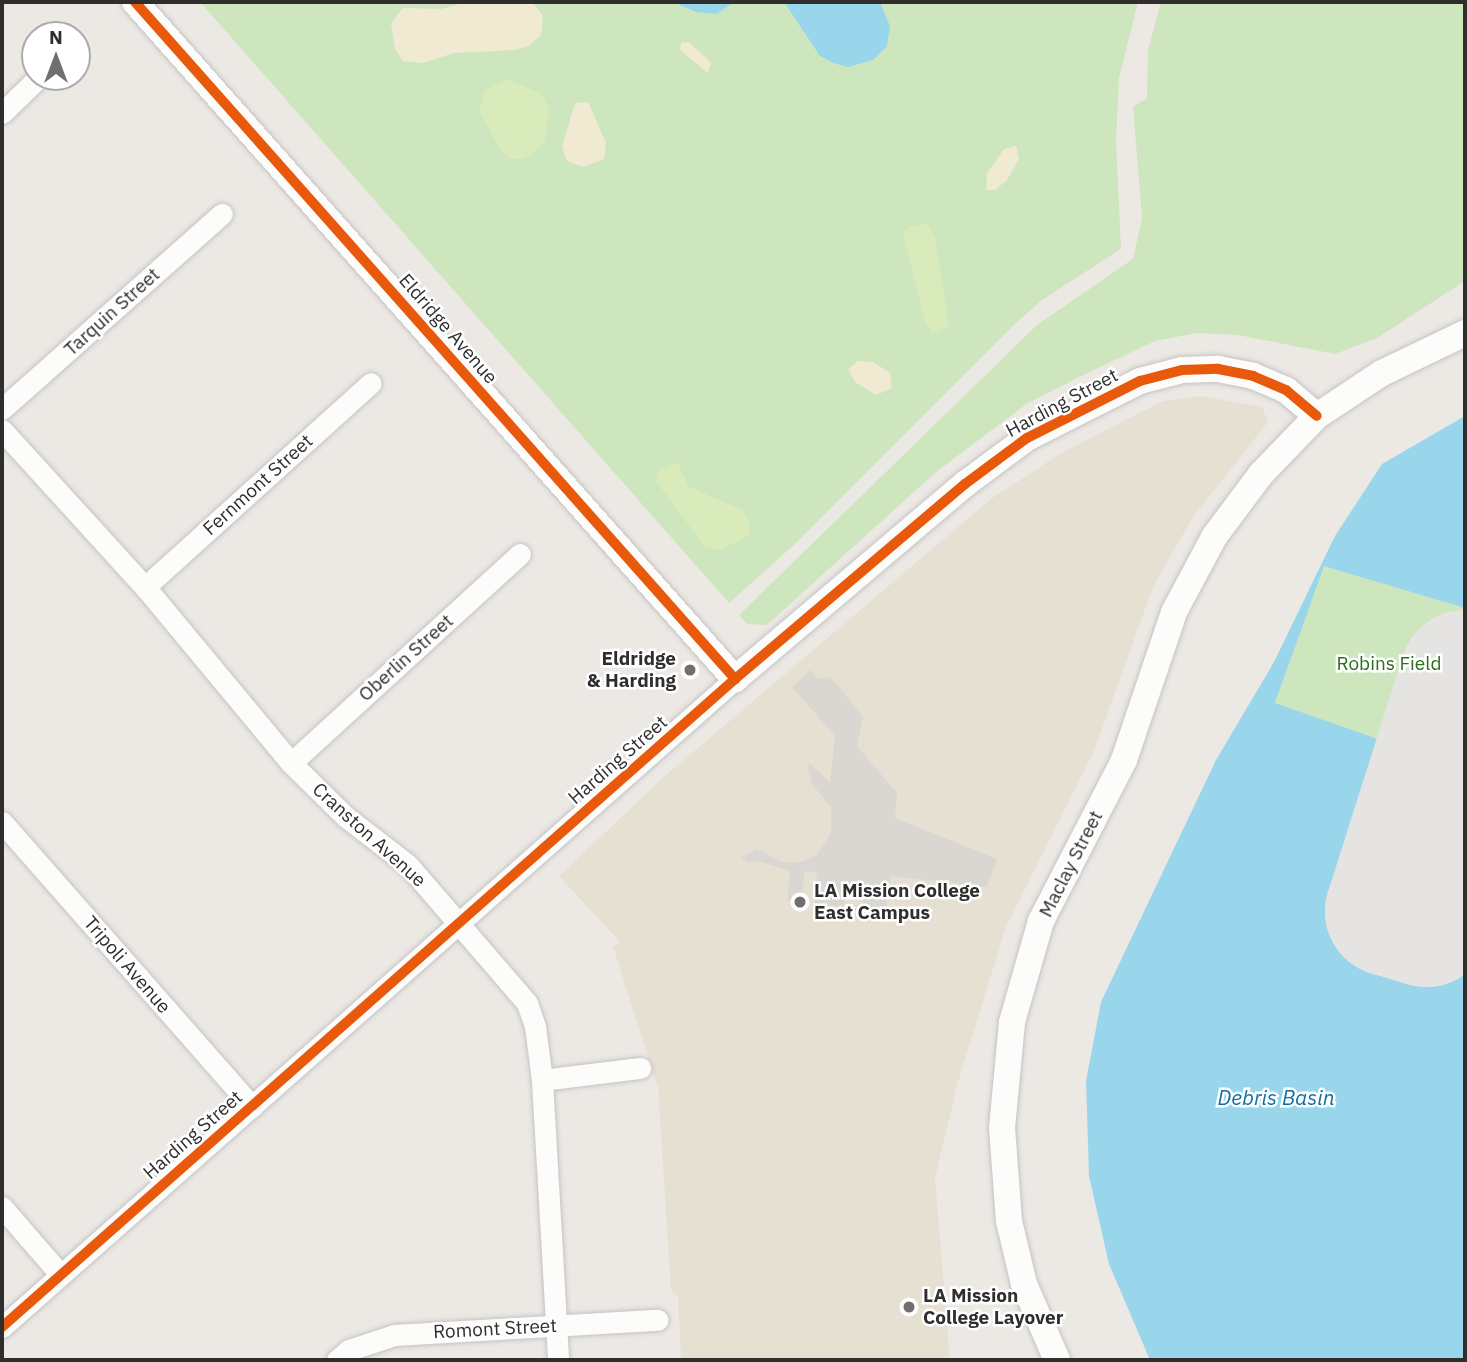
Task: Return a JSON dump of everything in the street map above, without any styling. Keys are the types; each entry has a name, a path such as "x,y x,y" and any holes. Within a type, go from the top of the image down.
{"street":[{"name":"Eldridge Avenue","path":"135,2 735,679"},
{"path":"2,113 25,91"},
{"name":"Tarquin Street","path":"2,409 222,214"},
{"path":"1317,416 1382,373 1465,332"},
{"name":"Harding Street","path":"2,1327 735,679 986,469 1027,438 1140,381 1182,370 1219,369 1253,376 1286,390 1317,416"},
{"name":"Fernmont Street","path":"145,587 371,383"},
{"name":"Maclay Street","path":"1057,1360 1024,1284 1009,1222 1002,1128 1012,1022 1041,921 1124,760 1174,612 1214,537 1261,474 1317,416"},
{"name":"Cranston Avenue","path":"2,430 145,587 291,763 346,817 408,865 527,1003 536,1026 542,1080 558,1360"},
{"name":"Oberlin Street","path":"291,763 520,554"},
{"name":"Tripoli Avenue","path":"2,822 252,1107"},
{"path":"542,1080 640,1068"},
{"path":"2,1207 60,1274"},
{"name":"Romont Street","path":"337,1360 349,1350 394,1335 658,1320"}],"shaded area":[{"name":"LA Mission College East Campus","path":"1201,396 1262,407 1268,422 1193,517 1153,587 1094,751 1006,927 958,1082 935,1178 950,1360 681,1360 678,1297 671,1290 658,1088 613,947 620,942 559,876 666,775 992,498 1063,452 1163,401"},
{"path":"810,670 818,679 831,677 863,717 857,746 897,793 895,818 997,859 987,887 891,876 886,907 862,909 864,890 846,888 844,907 814,904 817,872 805,871 801,902 787,900 790,871 758,861 748,863 741,857 757,849 781,862 802,862 817,855 831,833 831,808 812,784 808,768 809,762 830,783 835,736 792,687"}],"green space":[{"path":"200,2 1138,2 1119,78 1116,141 1121,249 1042,300 1016,323 796,543 729,603"},
{"path":"1161,2 1465,2 1465,281 1377,338 1335,354 1238,335 1197,333 1155,341 1077,378 1028,403 936,472 767,625 747,624 739,615 1037,325 1133,259 1142,218 1133,106 1147,99 1148,50"},
{"path":"508,79 542,95 549,108 545,140 532,154 521,159 510,159 502,152 479,111 485,90"},
{"path":"927,224 935,238 949,326 933,334 925,322 903,234 908,227"},
{"path":"677,462 689,487 743,510 749,521 749,535 721,550 705,547 656,481 659,471"},
{"name":"Robins Field","path":"1323,565 1465,608 1465,875 1444,941 1354,909 1275,704"}],"sand":[{"path":"467,2 532,2 543,16 541,35 529,46 514,50 454,53 423,63 403,61 395,49 391,23 403,8 441,9"},
{"path":"688,42 711,62 708,73 680,50 681,43"},
{"path":"588,102 606,143 604,159 584,167 567,161 562,147 575,103"},
{"path":"1016,146 1019,159 1007,180 995,190 986,190 987,173 1004,149"},
{"path":"858,361 873,362 890,373 892,388 876,395 855,382 848,369"}],"water":[{"path":"673,2 734,2 717,14 696,12"},
{"path":"784,2 880,2 890,26 887,46 873,60 848,67 833,63 820,56"},
{"name":"Debris Basin","path":"1465,416 1465,608 1324,566 1275,703 1409,750 1354,909 1443,941 1465,875 1465,1360 1150,1360 1109,1264 1089,1176 1086,1081 1101,1002 1216,760 1274,662 1335,536 1382,464"}],"runway":[{"path":"1465,675 1390,911 1426,922 1465,799"}],"cycle path":[{"path":"135,2 735,679"},
{"path":"2,1327 735,679 965,484 1027,438 1140,381 1182,370 1218,369 1253,376 1286,390 1317,416"}],"place":[{"name":"Eldridge & Harding","path":"690,670"},
{"name":"LA Mission College East Campus","path":"800,902"},
{"name":"LA Mission College Layover","path":"909,1307"}]}
